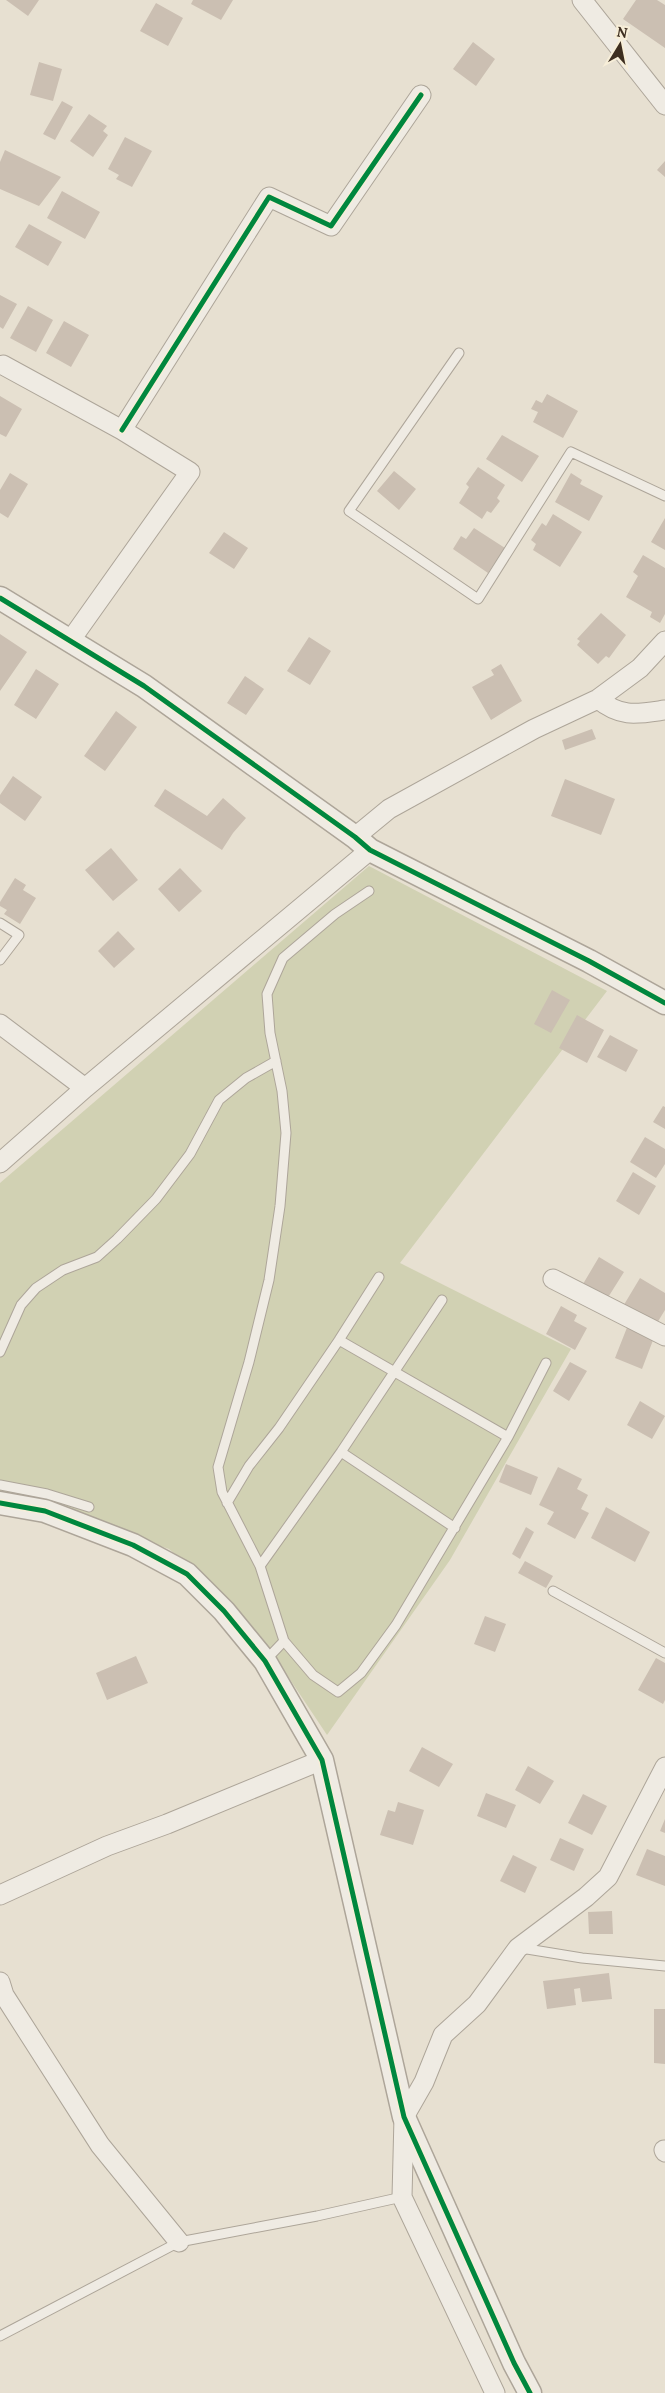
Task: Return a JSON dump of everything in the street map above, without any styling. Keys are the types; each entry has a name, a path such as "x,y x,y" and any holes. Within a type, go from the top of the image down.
{"street":[{"path":"582,0 665,104"},
{"path":"122,430 269,197 331,226 421,95"},
{"path":"3,365 122,430 190,472 70,641"},
{"path":"0,598 144,686 362,843 665,1003"},
{"path":"0,1163 362,843 389,809 534,729 598,699 640,668 665,641"},
{"path":"598,699 609,708 629,714 665,710"},
{"path":"0,1024 85,1088"},
{"path":"552,1279 665,1336"},
{"path":"0,1503 45,1511 133,1545 187,1574 224,1611 265,1661 322,1760 404,2117 514,2363 530,2393"},
{"path":"0,1895 107,1846 322,1760"},
{"path":"495,2393 402,2197 404,2117 424,2082 443,2035 477,2004 518,1948 586,1897 608,1877 665,1767"},
{"path":"0,1982 4,1995 100,2145 179,2242"}],"lane":[{"path":"459,353 349,511 478,599 571,452 665,496"},
{"path":"368,891 335,914 283,958 268,994 270,1033 276,1061 286,1133 280,1206 269,1280 249,1362 218,1467 222,1492 260,1566 284,1642 313,1675 338,1692 361,1674 396,1625 455,1528 508,1437 546,1363"},
{"path":"0,923 19,935 0,960"},
{"path":"0,1352 21,1305 36,1288 63,1270 97,1257 117,1239 156,1199 190,1154 219,1100 246,1078 276,1061"},
{"path":"227,1503 249,1466 279,1428 379,1277"},
{"path":"260,1566 395,1372 442,1300"},
{"path":"339,1340 508,1437"},
{"path":"340,1452 455,1528"},
{"path":"0,1485 47,1494 89,1507"},
{"path":"553,1591 665,1653"},
{"path":"265,1661 284,1642"},
{"path":"518,1948 582,1958 665,1966"},
{"path":"0,2336 179,2242 317,2216 402,2197"}],"green space":[{"path":"369,866 607,991 400,1263 571,1349 450,1560 327,1735 263,1639 223,1595 169,1549 64,1512 0,1499 0,1183"}],"building":[{"path":"6,0 39,0 28,16"},
{"path":"193,0 233,0 221,20 191,4"},
{"path":"636,0 657,0 665,5 665,48 623,19"},
{"path":"156,3 183,18 168,46 140,31"},
{"path":"473,42 495,59 476,86 453,69"},
{"path":"39,62 62,69 53,101 30,95"},
{"path":"62,101 73,107 55,140 43,134"},
{"path":"89,114 107,126 103,131 108,135 93,157 70,141"},
{"path":"125,137 152,151 132,187 116,179 119,175 108,169"},
{"path":"5,150 61,177 39,206 0,189 0,162"},
{"path":"665,161 665,177 657,170"},
{"path":"62,191 100,212 85,239 47,218"},
{"path":"29,224 62,242 48,266 15,247"},
{"path":"0,295 17,304 3,329 0,327"},
{"path":"28,306 53,320 36,352 10,338"},
{"path":"64,321 89,335 71,367 46,353"},
{"path":"547,394 578,411 563,438 533,422 538,412 531,409 536,400 542,403"},
{"path":"0,396 22,409 6,437 0,434"},
{"path":"502,435 539,456 522,482 486,459"},
{"path":"478,467 505,485 497,498 500,501 491,513 487,511 482,519 459,503 469,487 466,484"},
{"path":"394,471 416,489 399,510 377,491"},
{"path":"10,473 28,484 8,518 0,513 0,490"},
{"path":"571,473 582,480 580,484 603,496 589,521 555,502"},
{"path":"553,514 582,532 560,567 533,550 536,544 531,540 542,523 546,526"},
{"path":"665,518 665,550 651,542"},
{"path":"474,528 505,548 488,573 453,549 461,536 466,539"},
{"path":"224,532 248,548 234,569 209,553"},
{"path":"643,555 665,568 665,614 660,623 650,617 652,612 626,597 638,576 633,572"},
{"path":"601,613 626,635 609,658 606,656 598,664 577,645 580,641 577,639"},
{"path":"0,634 27,652 0,691"},
{"path":"309,637 331,651 310,685 287,671"},
{"path":"501,664 522,701 491,720 472,687 494,675 491,670"},
{"path":"36,669 59,684 36,719 14,705"},
{"path":"245,676 264,689 246,715 227,703"},
{"path":"116,711 137,727 105,771 84,756"},
{"path":"592,729 596,739 565,750 562,740"},
{"path":"13,776 42,797 25,821 0,803 0,795"},
{"path":"565,779 615,799 601,835 551,816"},
{"path":"165,789 207,816 223,798 246,818 222,850 154,806"},
{"path":"111,848 138,880 113,901 85,870"},
{"path":"180,868 202,891 179,912 158,889"},
{"path":"15,878 26,885 23,890 36,898 20,924 4,914 7,910 0,906 0,902"},
{"path":"118,931 135,949 114,968 98,951"},
{"path":"552,990 570,1000 551,1033 534,1024"},
{"path":"577,1015 604,1030 587,1063 559,1048"},
{"path":"610,1035 638,1050 626,1072 597,1057"},
{"path":"663,1106 665,1107 665,1129 653,1122"},
{"path":"645,1137 665,1149 665,1164 656,1178 630,1162"},
{"path":"633,1172 656,1186 639,1215 616,1201"},
{"path":"599,1257 624,1272 607,1299 583,1284"},
{"path":"640,1278 665,1293 665,1310 654,1328 622,1308"},
{"path":"561,1306 577,1315 574,1321 587,1328 575,1350 546,1334"},
{"path":"628,1325 655,1335 642,1369 615,1358"},
{"path":"570,1362 587,1371 569,1401 553,1391"},
{"path":"640,1401 665,1416 652,1439 627,1425"},
{"path":"506,1464 538,1477 531,1495 499,1482"},
{"path":"558,1467 582,1479 577,1489 588,1495 581,1509 589,1513 575,1539 547,1524 554,1512 539,1505"},
{"path":"606,1507 650,1532 635,1562 591,1538"},
{"path":"526,1527 534,1532 520,1559 512,1554"},
{"path":"525,1561 553,1576 546,1588 518,1573"},
{"path":"485,1616 506,1624 495,1652 474,1644"},
{"path":"136,1656 148,1683 107,1700 96,1673"},
{"path":"656,1658 665,1663 665,1700 663,1704 638,1690"},
{"path":"422,1747 453,1764 439,1787 409,1771"},
{"path":"528,1766 554,1781 540,1804 515,1790"},
{"path":"486,1793 516,1805 506,1828 477,1816"},
{"path":"583,1794 607,1806 592,1835 568,1823"},
{"path":"398,1802 424,1810 413,1845 380,1835 388,1810 395,1812"},
{"path":"665,1819 665,1833 660,1831"},
{"path":"560,1838 584,1849 574,1871 550,1860"},
{"path":"647,1849 665,1856 665,1886 636,1875"},
{"path":"513,1855 537,1867 525,1893 500,1881"},
{"path":"612,1911 613,1934 589,1934 588,1912"},
{"path":"609,1973 612,1999 582,2002 580,1988 574,1989 576,2005 547,2009 543,1981"},
{"path":"654,2009 665,2009 665,2064 654,2063"}],"cycle path":[{"path":"122,430 269,197 331,226 421,95"},
{"path":"0,598 144,686 355,837 370,850 589,961 665,1003"},
{"path":"0,1503 45,1511 133,1545 187,1574 224,1611 265,1661 322,1760 404,2117 514,2363 530,2393"}]}
